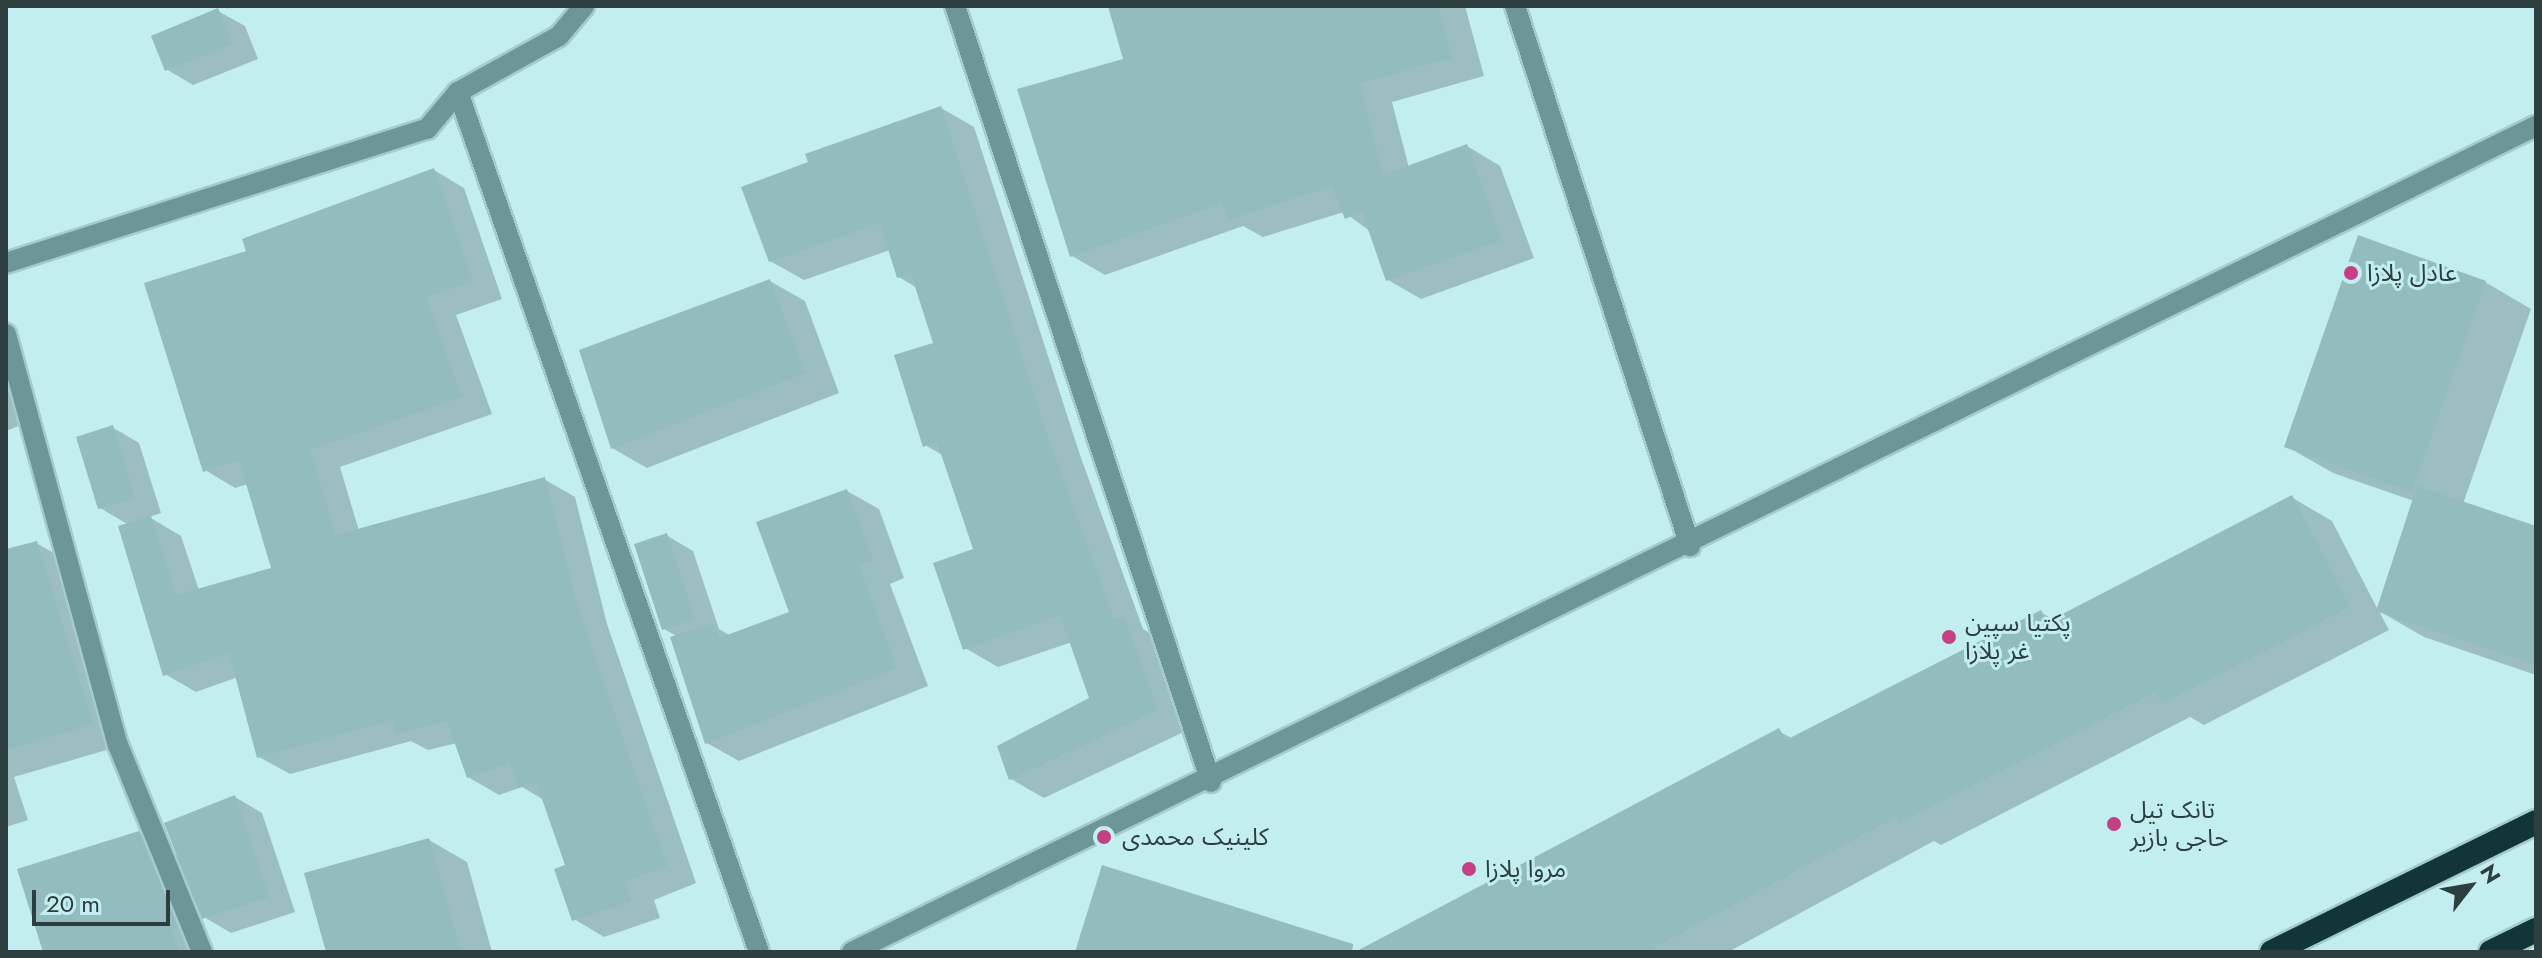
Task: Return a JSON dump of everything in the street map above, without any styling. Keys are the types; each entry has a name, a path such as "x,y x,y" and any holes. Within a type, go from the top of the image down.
{"highway":[{"path":"2272,952 2536,822"},
{"path":"2491,952 2536,930"}],"street":[{"path":"6,263 427,129 458,92 559,36 584,6"},
{"path":"955,6 1211,782"},
{"path":"1515,6 1690,546"},
{"path":"458,92 759,952"},
{"path":"852,952 1211,782 2536,126"},
{"path":"6,334 118,745 202,952"}],"building":[{"path":"1108,6 1438,6 1452,58 1360,83 1383,175 1467,144 1502,240 1386,281 1362,212 1345,219 1332,186 1228,220 1222,203 1070,257 1017,89 1123,59"},
{"path":"218,8 233,44 165,71 151,36"},
{"path":"941,106 1047,434 1114,619 1124,616 1158,710 1009,780 997,746 1089,698 1060,615 963,650 933,563 973,549 937,442 923,447 894,355 933,343 911,274 897,278 880,223 769,262 741,187 808,162 805,154"},
{"path":"434,168 473,281 426,297 462,397 310,450 336,535 545,477 577,604 667,866 624,882 631,901 572,921 554,869 565,865 536,782 519,788 510,763 467,778 447,721 395,734 392,720 257,758 229,653 163,676 118,526 151,516 176,595 271,568 239,460 203,472 144,283 246,251 242,239"},
{"path":"2358,235 2486,281 2412,492 2284,447"},
{"path":"770,279 805,373 611,449 579,350"},
{"path":"113,425 135,498 98,509 76,437"},
{"path":"2417,486 2536,526 2536,665 2376,611"},
{"path":"847,489 873,560 859,566 897,668 705,744 670,637 714,623 719,638 789,612 756,522"},
{"path":"2292,495 2350,607 2162,704 2156,692 1899,823 1896,817 1646,952 1355,952 1779,728 1786,740 2041,610 2047,622"},
{"path":"667,533 695,619 662,630 634,544"},
{"path":"37,541 93,724 6,750 6,549"},
{"path":"235,795 269,897 202,919 164,823"},
{"path":"139,831 178,927 171,929 179,952 43,952 17,869"},
{"path":"429,838 461,952 326,952 304,873"},
{"path":"1102,865 1353,944 1352,952 1075,952"}],"place":[{"name":"عادل پلازا","path":"2351,273"},
{"name":"پکتیا سپین غر پلازا","path":"1949,637"},
{"name":"تانک تیل حاجی بازیر","path":"2114,824"},
{"name":"کلینیک محمدی","path":"1104,837"},
{"name":"مروا پلازا","path":"1469,869"}]}
